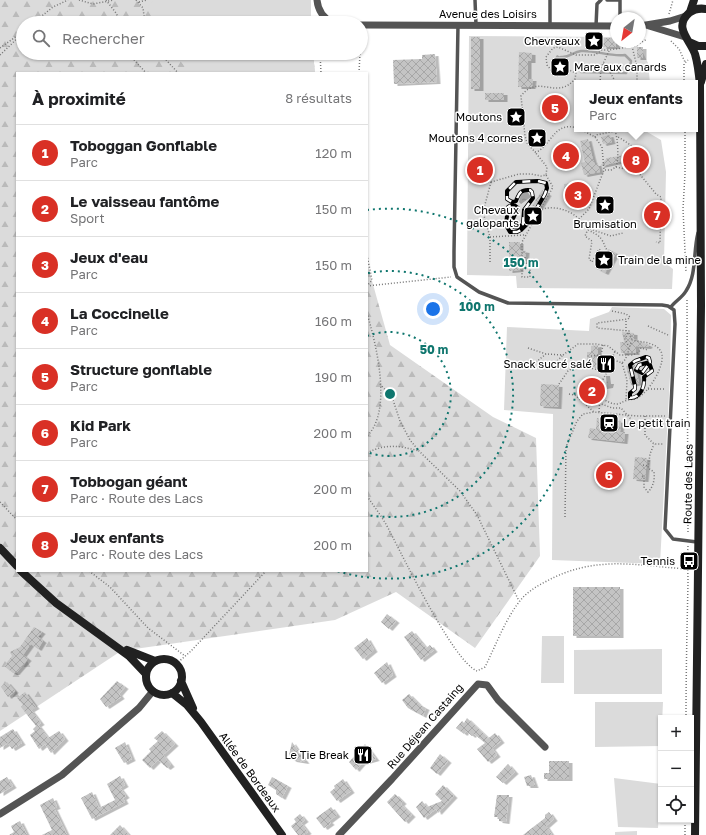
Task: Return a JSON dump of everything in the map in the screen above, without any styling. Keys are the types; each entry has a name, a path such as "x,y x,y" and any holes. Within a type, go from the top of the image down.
{"main road":[{"name":"Route des Lacs","path":"694,0 682,29 697,60 700,84 702,542 695,835"},
{"path":"688,14 698,8 706,9"},
{"path":"687,40 698,46 706,46"},
{"name":"Route des Lacs","path":"700,84 706,64"},
{"path":"0,548 16,565"},
{"path":"22,572 56,603 133,659 146,674"},
{"path":"105,638 139,656 155,661"},
{"path":"165,658 176,664 181,672 181,681 179,687 172,693 166,695 153,691 148,686 146,674 148,667 155,661 165,658"},
{"name":"Allée de Bordeaux","path":"181,681 201,722"},
{"name":"Allée de Bordeaux","path":"172,693 187,705 201,722 282,835"}],"street":[{"path":"317,0 318,9 323,16"},
{"path":"646,25 688,14"},
{"name":"Avenue des Loisirs","path":"368,25 610,26"},
{"path":"646,27 687,40"},
{"name":"Rue Déjean Castaing","path":"339,835 478,684 487,685 498,700 545,747"},
{"path":"0,814 62,776 139,708 153,691"}],"lane":[{"path":"475,0 476,25"},
{"path":"550,0 550,25"},
{"path":"596,26 597,4 601,0"},
{"path":"607,0 620,0 620,12"},
{"path":"458,25 454,250 454,266 457,276 479,292 508,303 662,305 671,307 674,310 675,317 665,528 673,539 702,542"},
{"path":"671,307 686,291 693,276 695,245 700,222"}],"path":[{"path":"42,16 53,7 68,0"},
{"path":"80,0 93,4 106,0 114,0"},
{"path":"106,0 118,16"},
{"path":"136,0 143,8 144,16"},
{"path":"139,2 147,0"},
{"path":"0,48 16,37"},
{"path":"0,55 16,39"},
{"path":"525,257 526,264 530,264 530,277 522,277 522,242 553,187 546,175 547,167 527,143 520,96 525,90 533,87 544,86 554,89 562,89 575,79 576,73 569,70 559,76 555,75 546,61 546,57 550,49 558,47 576,55 595,56 602,50 622,48"},
{"path":"635,48 637,80"},
{"path":"600,80 603,64 609,50"},
{"path":"134,60 145,72"},
{"path":"166,60 177,72"},
{"path":"320,60 321,72"},
{"path":"359,72 360,60"},
{"path":"603,64 606,65 614,80"},
{"path":"535,152 544,147 560,127 568,125 574,127"},
{"path":"579,219 589,209 604,170 602,147 595,137 586,132"},
{"path":"595,137 600,133 605,132"},
{"path":"604,170 611,170 616,167 618,162 616,153 618,137 616,132"},
{"path":"685,132 683,209 686,291 688,541 686,569 688,581 686,621 686,715"},
{"path":"618,137 633,147 642,157 643,166 638,172"},
{"path":"616,167 638,172 658,196 661,197 660,243 656,242"},
{"path":"470,180 491,182 519,174 546,175"},
{"path":"490,262 490,237 483,212 491,182"},
{"path":"544,196 548,198"},
{"path":"539,210 552,207 561,209 579,219 588,229 596,233 603,241 606,250 610,253"},
{"path":"532,217 530,222 532,223"},
{"path":"588,229 611,236 623,233"},
{"path":"588,229 585,236 592,241 589,259 592,262 599,249 607,256 602,269"},
{"path":"490,237 525,235"},
{"path":"368,260 372,280 368,285"},
{"path":"368,286 457,276"},
{"path":"612,311 629,315 630,317 626,320 626,331"},
{"path":"368,316 378,349 381,392 377,421 368,435"},
{"path":"626,320 600,322 596,325 597,328 601,329 629,331 628,333 632,340"},
{"path":"648,326 669,336"},
{"path":"626,400 627,380 622,363 627,355 628,345 625,339 628,333"},
{"path":"628,345 632,340"},
{"path":"600,398 610,403 617,404 626,400 638,398 648,389 661,369 664,357 660,349 645,342 632,340"},
{"path":"553,364 563,355 582,343 603,344 615,350 620,355 639,352 641,348 648,350"},
{"path":"601,355 603,344"},
{"path":"528,348 546,354 563,355"},
{"path":"599,412 601,383 607,372 615,350"},
{"path":"536,362 546,354"},
{"path":"591,356 601,355 622,363"},
{"path":"559,384 568,371 578,365 607,372"},
{"path":"380,384 392,397 404,430 419,451 460,491 477,515 519,602"},
{"path":"648,389 668,389"},
{"path":"569,394 575,394 594,412"},
{"path":"600,403 612,408 621,408 638,427 645,428"},
{"path":"565,517 566,447 577,421 583,414 599,412 626,415 666,416"},
{"path":"645,416 645,435 654,444 665,445"},
{"path":"642,476 644,477 644,487 648,492 652,487 655,478 654,472 648,468 650,454 654,444"},
{"path":"368,453 382,446 391,445 419,451"},
{"path":"643,465 649,466"},
{"path":"368,498 391,533 434,616 457,651 474,670 481,670 485,667 500,635 519,602 526,594 552,578 595,564 622,564 686,569"},
{"path":"0,502 16,519"},
{"path":"90,572 110,587 148,628 185,656"},
{"path":"176,664 265,572"},
{"path":"685,823 685,835"}],"green space":[{"path":"0,0 311,0 311,16 16,16 16,60 314,60 315,72 16,72 16,572 368,572 368,267 390,345 493,417 536,438 540,556 475,648 396,592 335,620 121,651 0,731"},
{"path":"153,0 311,0 311,16 152,16 148,7"},
{"path":"469,36 610,37 610,48 643,48 643,53 648,63 650,80 574,80 574,132 647,132 661,140 666,172 664,262 673,269 672,289 517,288 516,276 467,275"},
{"path":"179,60 314,60 315,72 191,72"},
{"path":"612,307 664,309 671,315 670,376 660,564 552,560 553,414 504,410 507,327 589,331 590,319 609,312"},
{"path":"542,636 564,636 564,683 541,683"},
{"path":"662,649 662,694 574,694 574,650"},
{"path":"595,702 663,702 662,715 658,715 658,746 595,747"},
{"path":"614,778 658,784 658,828 618,827"},
{"path":"637,831 637,835 615,835 615,832"}],"water":[{"path":"557,55 561,57 563,67 560,69 554,64"},
{"path":"524,191 527,191 531,197 521,204 519,202 521,194"},
{"path":"606,376 610,376 611,384 614,384 613,388 607,389"},
{"path":"591,385 599,386 598,399 592,399 586,394"}],"building":[{"path":"471,37 480,37 480,89 471,89"},
{"path":"603,38 610,38 610,47 603,47"},
{"path":"637,48 643,48 643,58 637,58"},
{"path":"519,52 532,53 532,61 528,61 528,79 533,79 532,87 518,87"},
{"path":"435,54 437,82 394,84 393,60 422,59 422,55"},
{"path":"485,93 504,93 504,100 485,100"},
{"path":"610,135 612,142 603,144 601,137"},
{"path":"588,139 593,160 595,164 598,164 600,172 584,175 581,163 585,162 580,141"},
{"path":"631,154 632,159 600,166 607,158"},
{"path":"576,183 577,190 565,192 564,184"},
{"path":"542,190 548,194 531,221 525,217"},
{"path":"509,242 520,242 520,250 526,251 525,262 520,262 520,270 509,271"},
{"path":"608,249 616,253 605,273 597,269"},
{"path":"622,332 634,333 634,339 649,345 648,347 636,346 636,353 621,353 620,342 624,342"},
{"path":"598,345 598,356 609,360 606,370 587,364 587,352 591,352 591,346"},
{"path":"635,365 639,383 631,385 626,366"},
{"path":"541,384 559,385 558,407 540,406"},
{"path":"597,418 621,421 620,432 625,432 624,442 588,438 590,428 596,429"},
{"path":"635,457 647,458 645,480 633,479"},
{"path":"573,587 620,587 620,636 573,636"},
{"path":"387,614 396,621 389,629 381,622"},
{"path":"34,627 42,632 38,637 43,641 38,649 31,644 23,655 28,659 16,673 13,673 4,666 12,656 10,652 20,647"},
{"path":"412,631 426,648 430,645 434,650 421,660 404,637"},
{"path":"367,638 374,650 363,659 354,648"},
{"path":"387,662 393,675 382,683 374,673"},
{"path":"117,681 125,687 119,694 121,697 106,707 100,699"},
{"path":"7,682 15,691 8,697 1,687"},
{"path":"25,692 36,707 31,710 41,723 38,725 48,738 59,731 65,739 51,753 45,744 39,749 30,735 35,731 33,729 36,726 21,707 23,705 17,698"},
{"path":"409,694 420,705 426,708 423,716 408,708 402,700"},
{"path":"467,718 488,738 485,741 495,733 501,741 492,748 497,755 488,762 477,749 485,743 474,734 472,736 466,731 464,734 456,728 462,721 464,723"},
{"path":"13,729 22,743 12,749 8,743 0,748 0,737"},
{"path":"162,731 175,744 163,755 171,765 167,768 158,760 150,768 142,760 151,751 149,749 158,741 154,738"},
{"path":"125,742 132,759 124,763 115,748"},
{"path":"292,742 306,762 293,760 289,755"},
{"path":"365,744 376,759 362,763 356,770 349,762"},
{"path":"440,754 448,761 437,774 430,768"},
{"path":"549,761 569,761 569,779 544,779 544,773 549,773"},
{"path":"508,764 515,772 503,783 496,777"},
{"path":"531,775 535,786 527,786 524,777"},
{"path":"120,776 125,785 120,788 126,796 123,798 125,802 92,819 81,798 92,792 99,808 115,800 107,784"},
{"path":"7,777 13,786 0,794 0,781"},
{"path":"272,777 288,786 282,798 276,794 276,790 268,785"},
{"path":"343,779 351,791 337,801 330,792 335,788 334,786"},
{"path":"443,785 454,796 438,813 436,809 424,818 416,807 422,801 427,807 442,801 435,794"},
{"path":"395,794 403,802 401,804 412,815 405,822 387,802"},
{"path":"497,795 509,795 506,822 499,821 499,817 494,817"},
{"path":"53,798 57,807 54,808 67,835 42,835 52,830 40,805"},
{"path":"331,807 337,815 329,821 331,823 324,828 316,818"},
{"path":"549,812 554,819 546,826 552,835 523,835 545,818 545,815"},
{"path":"300,814 305,820 301,823 308,832 303,835 298,835 291,826 296,822 294,819"},
{"path":"20,821 27,835 9,835 14,832 11,826"},
{"path":"120,825 129,835 110,835"}],"waterway":[{"path":"561,57 566,57 581,51 592,51 614,55 625,55 631,61 630,67 626,73 581,72"}],"railway":[{"path":"538,181 546,183 547,188 545,194 529,222 521,230 517,232 510,232 506,225 508,207 513,204 518,208 511,223 514,227 518,228 523,224 524,210 533,198 530,190 524,190 519,194 516,201 512,202 507,199 507,191 516,182 538,181"},
{"path":"646,357 649,358 650,362 639,365 636,370 642,373 648,365 650,365 652,371 644,377 644,384 640,394 630,398 630,393 635,389 630,365 635,361 646,357"}],"place":[{"name":"Chevreaux","path":"594,41"},
{"name":"Mare aux canards","path":"560,67"},
{"name":"Structure gonflable","path":"555,108"},
{"name":"Moutons","path":"516,117"},
{"name":"Moutons 4 cornes","path":"537,138"},
{"name":"La Coccinelle","path":"566,156"},
{"name":"Jeux enfants","path":"636,160"},
{"name":"Toboggan Gonflable","path":"480,170"},
{"name":"Jeux d'eau","path":"578,195"},
{"name":"Brumisation","path":"605,205"},
{"name":"Tobbogan géant","path":"657,215"},
{"name":"Chevaux galopants","path":"533,216"},
{"name":"Train de la mine","path":"604,260"},
{"name":"Snack sucré salé","path":"606,364"},
{"name":"Le vaisseau fantôme","path":"592,391"},
{"name":"Le petit train","path":"609,423"},
{"name":"Kid Park","path":"609,475"},
{"name":"Tennis","path":"689,561"},
{"name":"Le Tie Break","path":"363,755"}]}
